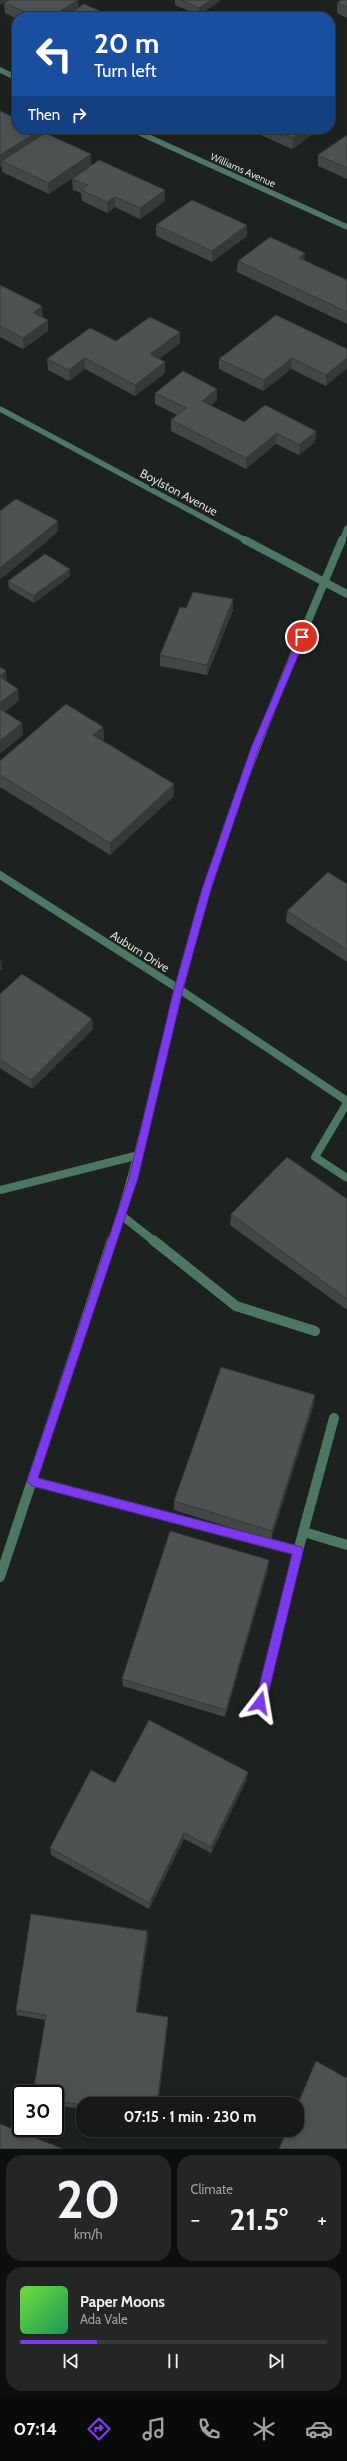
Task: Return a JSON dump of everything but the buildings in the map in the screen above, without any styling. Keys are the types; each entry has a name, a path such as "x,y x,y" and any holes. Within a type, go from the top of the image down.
{"street":[{"path":"0,70 12,76"},
{"name":"Williams Avenue","path":"142,134 347,227"},
{"name":"Boylston Avenue","path":"0,409 347,594"},
{"path":"0,1577 121,1215 139,1156 179,989 207,889 255,748 347,528"},
{"name":"Auburn Drive","path":"0,875 179,989 347,1102"},
{"path":"347,1102 315,1157 347,1178"},
{"path":"0,1190 139,1156"},
{"path":"121,1215 236,1306 315,1331"},
{"path":"260,1703 298,1551 334,1418"},
{"path":"32,1481 298,1551"},
{"path":"304,1532 347,1545"}],"route":[{"path":"260,1703 298,1551 32,1481 133,1178 179,989 207,889 255,748 302,637"}]}
